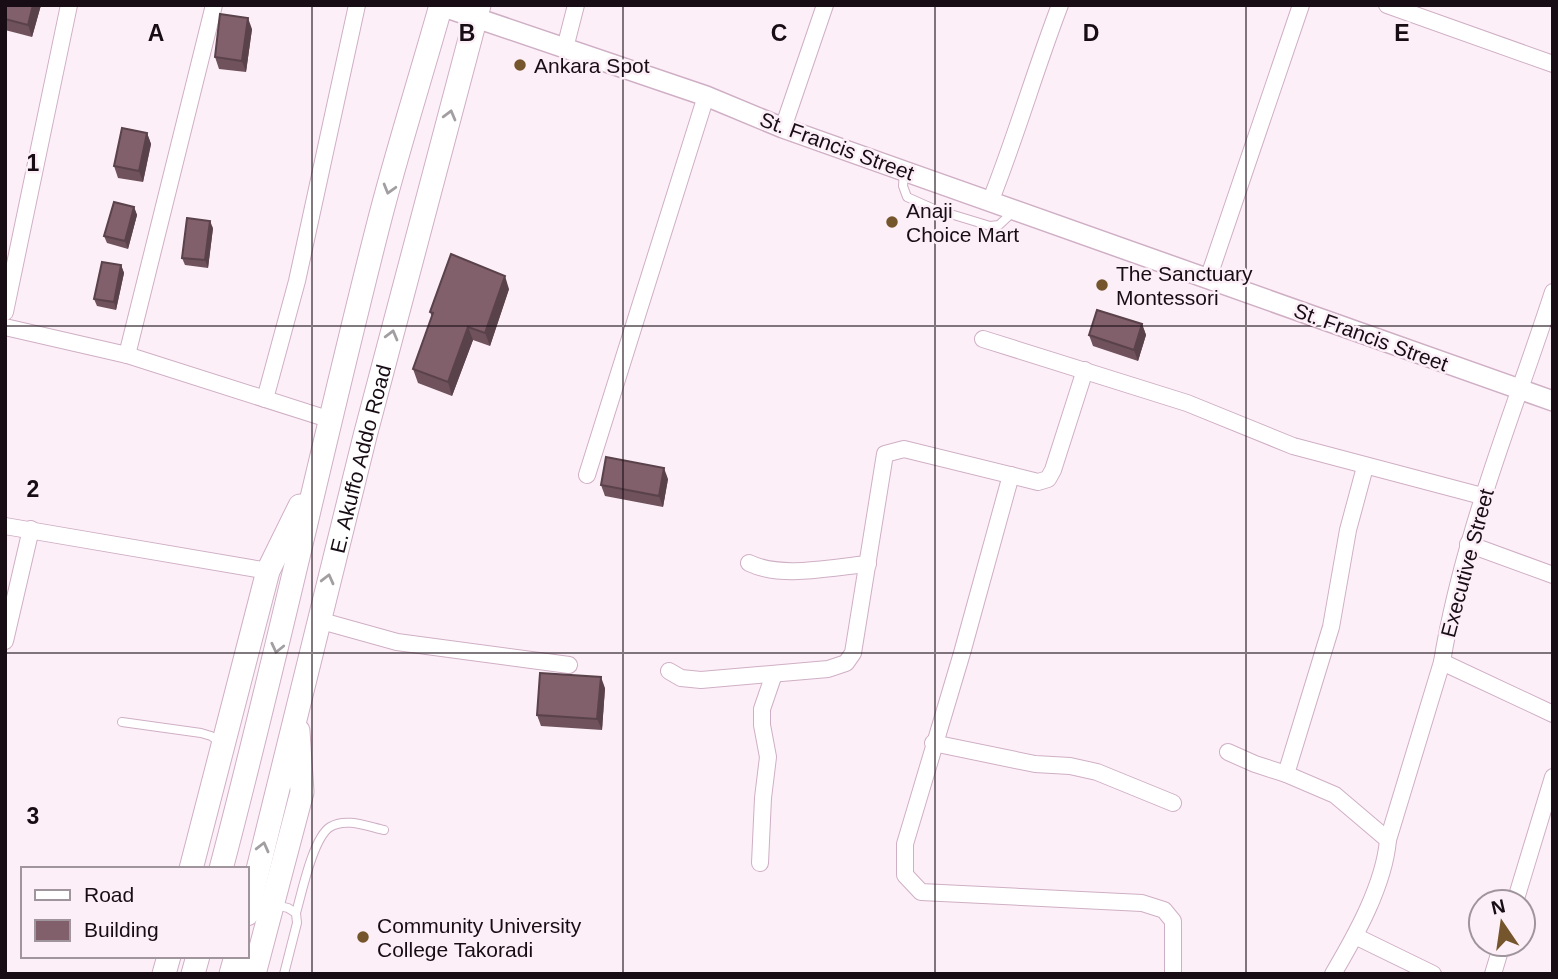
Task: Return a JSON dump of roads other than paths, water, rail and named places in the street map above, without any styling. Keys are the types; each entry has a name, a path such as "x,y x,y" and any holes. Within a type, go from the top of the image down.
{"main road":[{"name":"E. Akuffo Addo Road","path":"222,867 259,723 318,468 378,227 440,5"},
{"name":"E. Akuffo Addo Road","path":"248,910 318,620 477,12"},
{"path":"192,867 268,571 318,468"},
{"path":"254,974 302,792 297,706"}],"street":[{"path":"5,312 69,5"},
{"path":"127,355 214,5"},
{"path":"265,399 297,281 357,5"},
{"name":"St. Francis Street","path":"440,5 477,12 565,48 706,96 783,128 1553,401"},
{"path":"565,48 576,5"},
{"path":"783,128 825,5"},
{"path":"990,202 1013,144 1060,5"},
{"path":"1208,279 1301,5"},
{"path":"1387,5 1553,64"},
{"path":"587,475 706,96"},
{"name":"Executive Street","path":"1553,292 1521,391 1482,496 1468,544 1443,662 1553,713"},
{"path":"5,327 127,355 331,420"},
{"path":"983,339 1187,403 1293,446 1482,496"},
{"path":"669,671 681,678 702,680 828,669 846,663 853,653 885,454 904,449 1038,482 1048,479 1054,470 1085,370"},
{"path":"1286,774 1331,627 1348,530 1365,467"},
{"path":"1011,475 905,844 905,875 921,892 1142,903 1164,910 1173,921 1173,974"},
{"path":"5,526 268,571"},
{"path":"5,640 31,530"},
{"path":"1468,544 1553,575"},
{"path":"749,563 761,569 778,572 868,564"},
{"path":"318,620 397,642 569,665"},
{"path":"1334,974 1355,936 1382,867 1443,662"},
{"path":"760,863 762,798 768,757 762,709 774,674"},
{"path":"933,743 1035,764 1070,766 1097,772 1173,803"},
{"path":"1228,752 1335,795 1388,840"},
{"path":"1519,888 1553,777"},
{"path":"1355,936 1433,974"}],"lane":[{"path":"904,171 903,186 907,197 934,209 990,226 999,225 1014,210"},
{"path":"122,722 201,733 211,736 223,745"},
{"path":"284,974 297,923 296,913 320,838 331,826 350,823 384,831"},
{"path":"272,904 296,913"}],"place":[{"name":"Ankara Spot","path":"520,65"},
{"name":"Anaji Choice Mart","path":"892,222"},
{"name":"The Sanctuary Montessori","path":"1102,285"},
{"name":"Community University College Takoradi","path":"363,937"}]}
